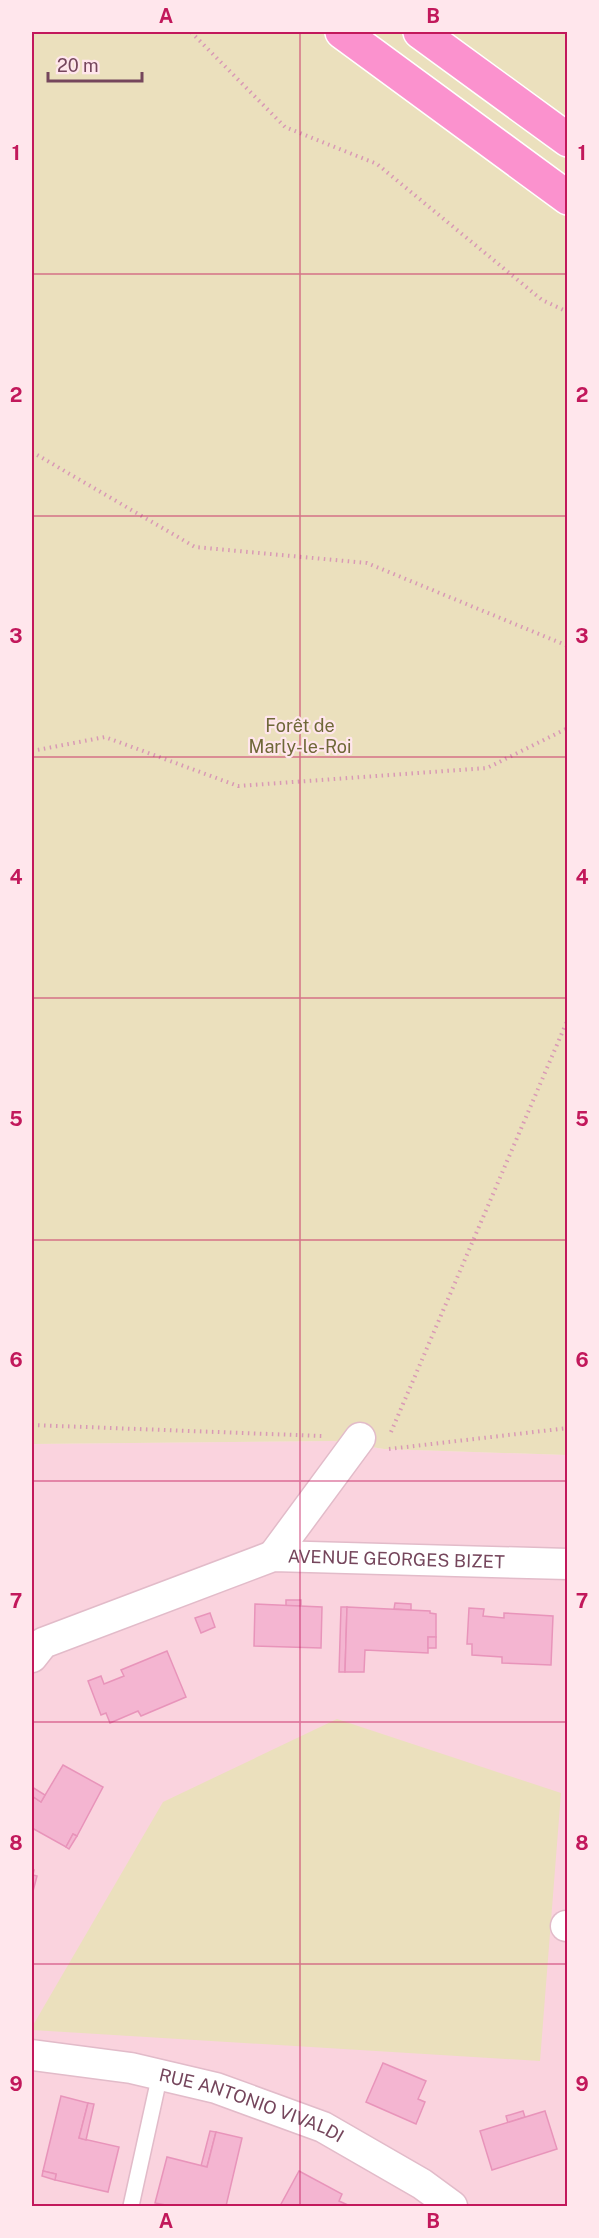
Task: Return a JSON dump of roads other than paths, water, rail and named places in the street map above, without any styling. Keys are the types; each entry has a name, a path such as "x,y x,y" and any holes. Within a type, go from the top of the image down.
{"highway":[{"path":"342,32 567,198"},
{"path":"420,32 567,140"}],"street":[{"path":"273,1556 360,1438"},
{"name":"AVENUE GEORGES BIZET","path":"32,1657 43,1643 273,1556 567,1564"},
{"name":"RUE ANTONIO VIVALDI","path":"32,2055 132,2068 216,2088 323,2127 422,2184 452,2206"}],"lane":[{"path":"131,2206 160,2074"}],"park label":[{"name":"Forêt de Marly-le-Roi","path":"300,736"}]}
